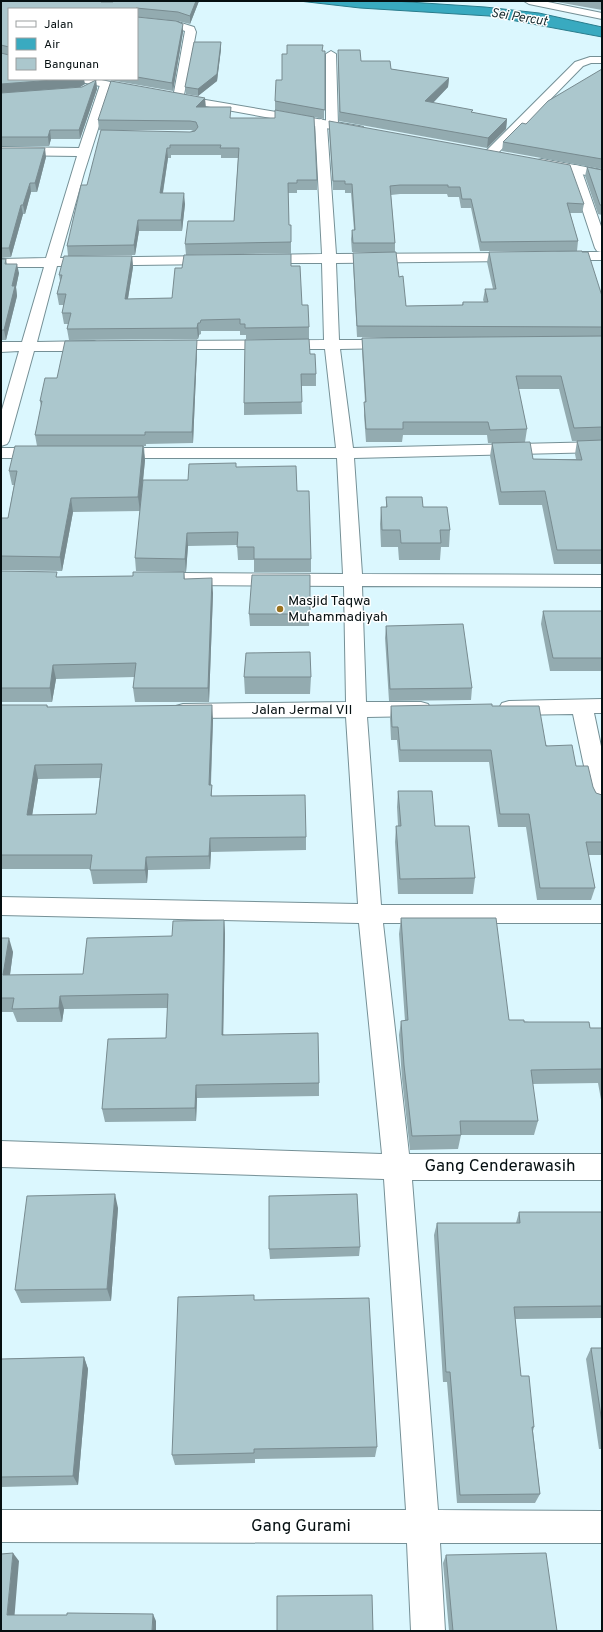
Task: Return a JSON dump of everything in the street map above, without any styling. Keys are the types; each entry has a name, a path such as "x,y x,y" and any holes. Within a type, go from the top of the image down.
{"street":[{"path":"529,1 602,16"},
{"path":"138,21 178,25 190,29 191,32 179,98"},
{"path":"331,54 326,124 332,344 345,453 353,580 356,710 370,914 397,1167 423,1527 428,1631"},
{"path":"490,154 579,64 590,60 602,60"},
{"path":"1,441 29,347 51,263 90,134 90,83 150,93"},
{"path":"164,96 370,132"},
{"path":"90,134 105,134"},
{"path":"1,151 85,152"},
{"path":"475,151 506,157"},
{"path":"529,161 602,174"},
{"path":"575,169 599,232 602,248"},
{"path":"250,260 532,256"},
{"path":"548,256 602,256"},
{"path":"1,263 226,260"},
{"path":"148,346 403,344"},
{"path":"1,347 109,346"},
{"path":"97,453 345,453 522,448 602,448"},
{"path":"1,453 57,453"},
{"path":"169,579 602,581"},
{"path":"489,708 592,707 602,799"},
{"name":"Jalan Jermal VII","path":"167,711 442,709"},
{"path":"1,906 370,914 602,914"},
{"name":"Gang Cenderawasih","path":"1,1154 397,1167 602,1167"},
{"name":"Gang Gurami","path":"1,1526 602,1527"}],"water":[{"name":"Sei Percut","path":"299,1 394,1 485,7 539,13 602,27 602,37 489,16 360,8"}],"building":[{"path":"1,1 196,1 190,16 178,12 138,8 8,8 8,47 1,45"},
{"path":"138,17 176,21 183,24 172,83 138,77"},
{"path":"194,42 221,42 217,74 198,89 185,87"},
{"path":"287,45 323,45 322,51 325,51 325,110 275,101 276,80 282,80 282,54 287,54"},
{"path":"338,50 360,50 361,61 390,61 391,69 449,78 425,101 473,110 471,112 507,119 488,138 340,112"},
{"path":"1,53 8,55 8,80 53,80 1,84"},
{"path":"602,69 602,159 503,142 522,123 526,124 548,101"},
{"path":"96,80 79,130 50,130 48,137 1,137 1,93 82,87"},
{"path":"111,81 205,98 196,107 231,107 230,118 275,118 275,110 314,117 317,180 297,180 297,183 288,183 291,242 185,244 188,221 234,221 239,148 220,148 221,145 170,145 170,148 167,148 160,193 184,193 181,220 138,220 134,245 67,246 81,185 87,185 101,130 190,132 195,131 198,127 196,122 190,121 98,120"},
{"path":"329,121 570,165 584,204 567,203 578,241 481,242 471,199 462,199 460,187 448,187 448,185 400,185 390,186 395,243 353,243 352,230 355,230 352,184 345,184 345,181 333,181"},
{"path":"1,148 45,148 35,183 30,183 23,205 21,205 9,248 1,248"},
{"path":"587,167 602,170 602,205 600,205"},
{"path":"396,252 399,277 403,276 406,306 463,305 463,302 488,302 485,289 496,289 489,252 588,252 602,296 602,327 357,326 353,253"},
{"path":"291,254 291,266 300,266 302,305 308,305 309,327 245,328 245,324 240,324 240,319 201,320 200,323 198,323 197,328 67,329 71,313 62,313 66,294 57,294 62,275 59,275 64,256 132,256 125,299 172,298 175,268 182,268 184,255"},
{"path":"1,259 6,259 5,264 17,264 12,286 15,286 4,330 1,330"},
{"path":"602,336 602,427 574,428 561,376 516,376 527,429 490,430 488,422 403,422 403,429 366,429 362,338"},
{"path":"309,339 310,354 315,354 316,374 301,374 302,402 244,403 245,340"},
{"path":"197,340 192,432 145,432 145,435 35,435 45,378 57,378 65,341"},
{"path":"602,440 602,550 557,550 545,491 501,492 492,443 530,442 533,459 582,460 577,441"},
{"path":"15,446 143,446 138,497 71,498 60,557 1,556 1,518 8,518 17,471 9,471"},
{"path":"236,463 236,467 296,466 297,491 309,491 311,559 254,559 254,547 237,547 238,532 187,533 185,559 135,558 143,480 188,480 189,464"},
{"path":"386,497 422,497 423,507 447,507 450,530 440,530 441,543 401,543 400,530 382,530 381,507 387,507"},
{"path":"1,571 57,572 56,577 133,576 133,572 184,572 184,579 212,578 208,688 133,688 136,663 53,665 50,688 1,688"},
{"path":"252,575 310,575 310,614 249,614"},
{"path":"543,611 602,611 602,658 553,658"},
{"path":"463,624 472,688 390,689 386,626"},
{"path":"310,652 311,677 244,677 246,653"},
{"path":"492,704 492,706 539,706 546,746 572,745 576,766 588,766 593,787 596,793 602,795 602,842 586,842 595,888 540,888 529,814 500,814 491,750 400,750 398,727 392,727 391,706"},
{"path":"1,705 47,705 47,707 212,705 209,785 212,785 211,796 305,795 306,837 210,838 209,856 146,857 145,870 90,870 92,855 1,855","holes":["102,764 96,814 27,815 35,765"]},
{"path":"398,791 432,791 435,826 469,826 475,878 400,879 396,826 401,826"},
{"path":"401,918 496,918 509,1020 524,1020 524,1022 589,1022 590,1028 602,1028 602,1069 531,1070 538,1121 460,1121 461,1135 412,1136 404,1065 401,1021 408,1020"},
{"path":"224,920 222,1035 318,1033 319,1083 196,1085 195,1108 102,1109 108,1039 166,1038 168,994 60,996 59,1008 12,1009 14,998 1,998 1,938 9,938 3,975 83,974 87,938 172,936 173,921"},
{"path":"115,1194 107,1289 15,1290 27,1196"},
{"path":"357,1194 360,1247 269,1249 269,1196"},
{"path":"519,1212 602,1212 602,1306 514,1307 521,1376 529,1376 534,1427 532,1427 540,1494 460,1495 450,1372 446,1372 437,1223 520,1223"},
{"path":"254,1295 254,1300 369,1298 377,1447 254,1449 254,1453 172,1455 178,1297"},
{"path":"591,1348 602,1348 602,1423"},
{"path":"84,1357 73,1476 1,1477 1,1359"},
{"path":"13,1553 7,1615 67,1615 67,1613 153,1614 152,1631 1,1631 1,1554"},
{"path":"546,1553 557,1631 453,1631 446,1555"},
{"path":"372,1595 373,1631 277,1631 277,1596"}],"place":[{"name":"Masjid Taqwa Muhammadiyah","path":"280,609"}]}
